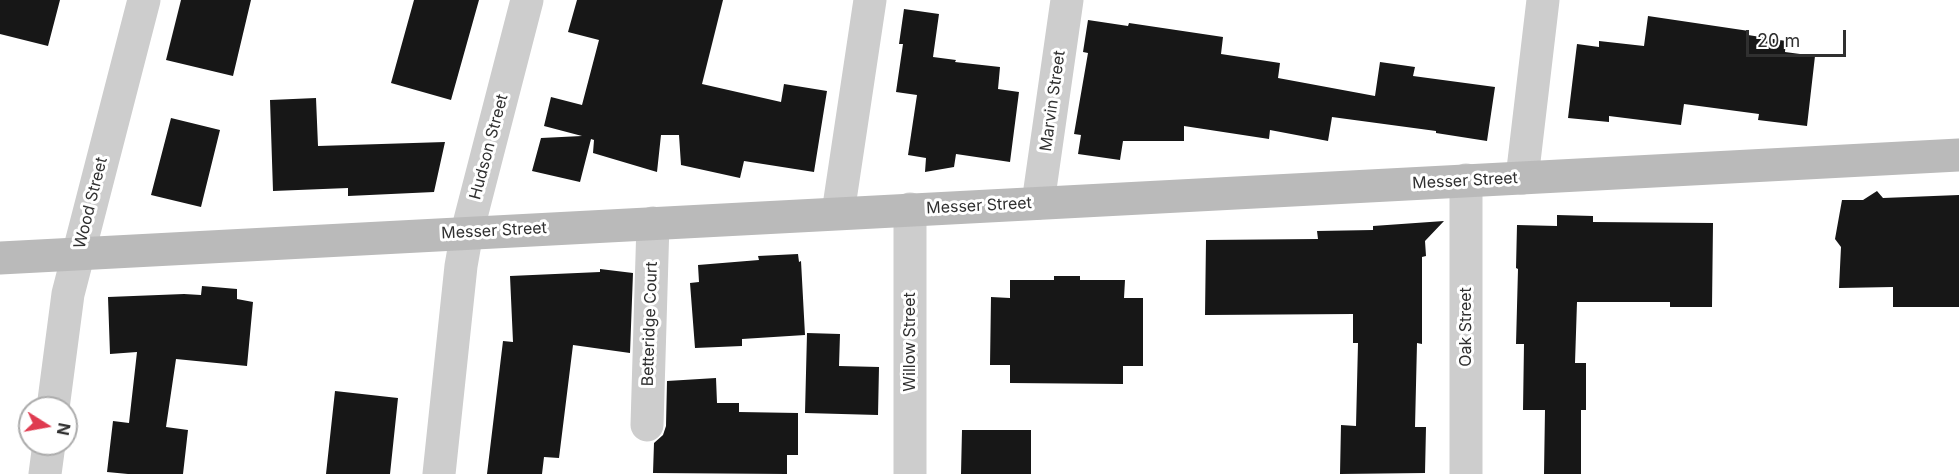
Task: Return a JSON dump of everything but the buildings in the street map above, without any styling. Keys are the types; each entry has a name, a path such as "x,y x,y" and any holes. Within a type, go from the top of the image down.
{"street":[{"name":"Wood Street","path":"55,396 68,294 144,0"},
{"name":"Hudson Street","path":"440,474 461,266 467,232 527,0"},
{"path":"838,213 870,0"},
{"name":"Marvin Street","path":"1038,203 1067,0"},
{"path":"1522,177 1543,0"},
{"name":"Messer Street","path":"0,258 1959,155"},
{"name":"Oak Street","path":"1466,180 1466,474"},
{"name":"Willow Street","path":"910,209 910,474"},
{"name":"Betteridge Court","path":"647,425 653,223"},
{"path":"45,474 47,456"}]}
